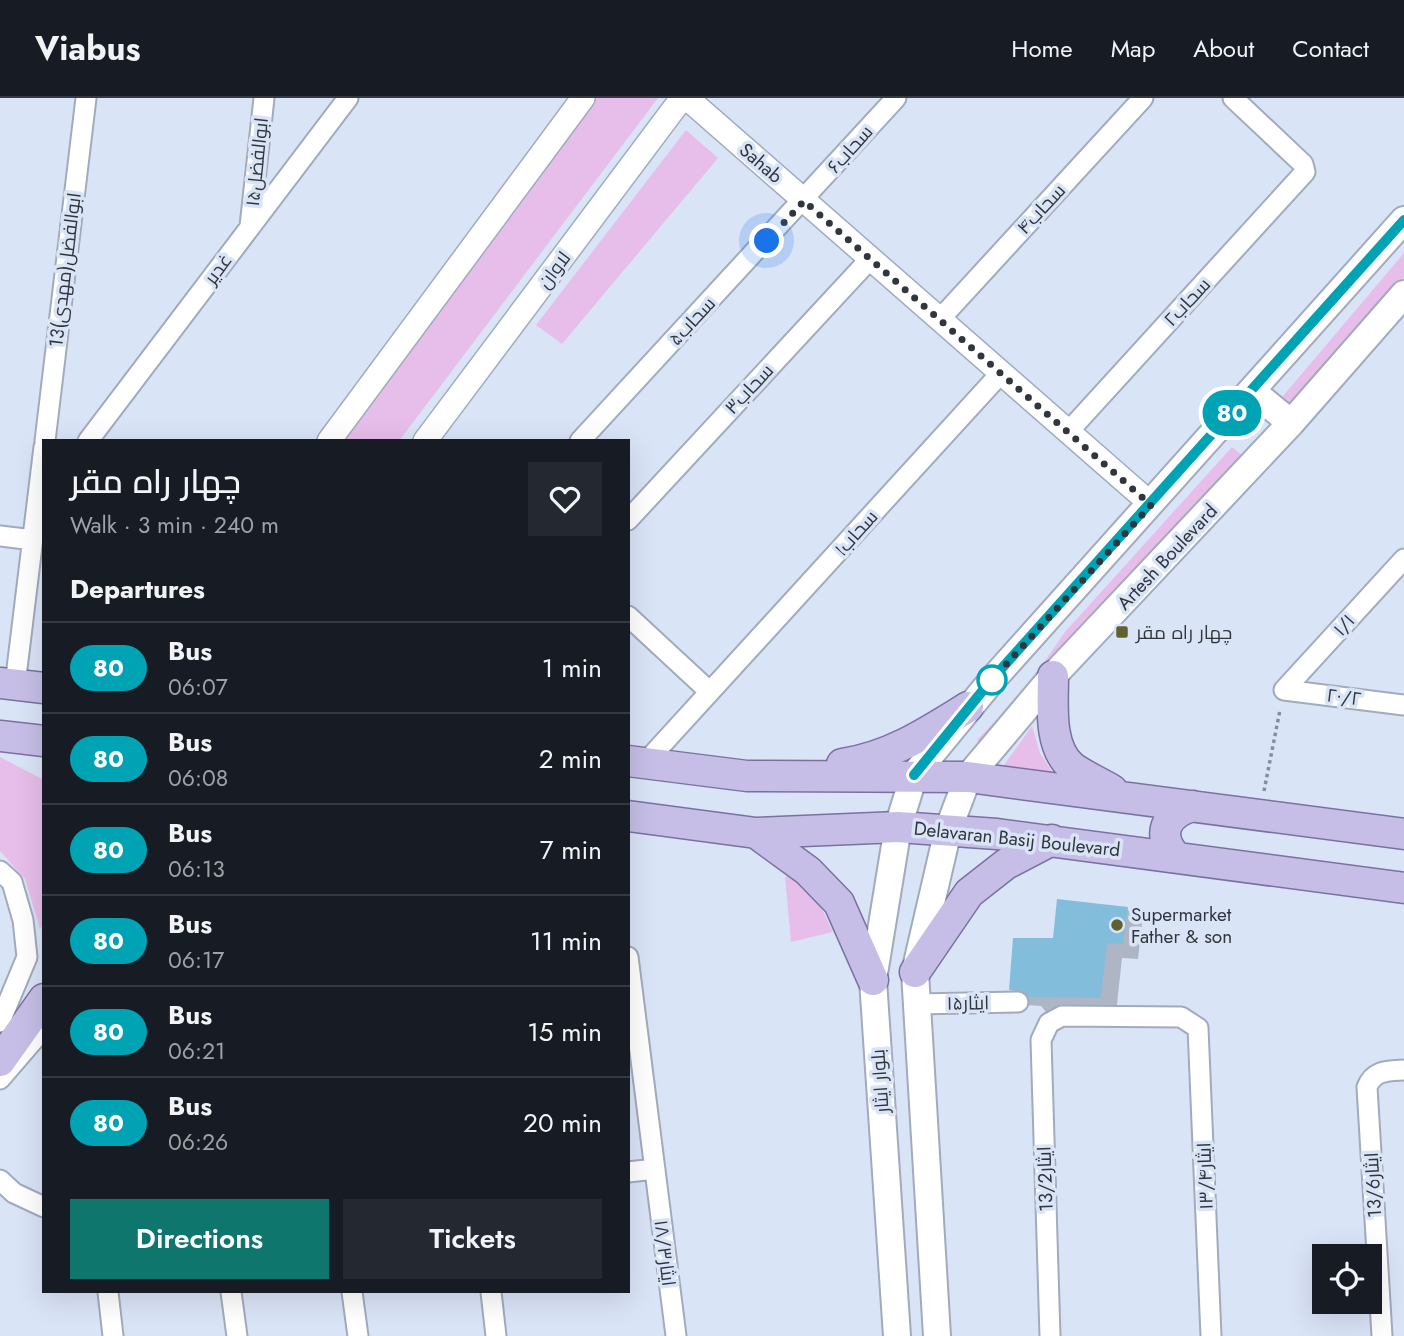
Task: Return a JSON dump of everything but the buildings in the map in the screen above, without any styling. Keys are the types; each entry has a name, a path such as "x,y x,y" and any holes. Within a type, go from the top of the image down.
{"main road":[{"path":"914,775 968,707 1404,220"},
{"name":"Artesh Boulevard","path":"948,830 968,777 1053,676 1401,305"},
{"path":"1252,391 1291,423"},
{"path":"1053,676 1053,727 1070,766 1124,797"},
{"path":"747,776 865,761 906,744 968,707"},
{"path":"0,736 42,741"},
{"path":"637,762 747,776 968,777 1404,834"},
{"name":"بلوار ایثار","path":"897,1336 873,980 898,827 914,775"},
{"path":"1176,857 1167,846 1164,833 1168,819 1179,810 1193,806"},
{"name":"Delavaran Basij Boulevard","path":"630,816 756,833 898,827 948,830 1052,840 1404,888"},
{"path":"937,1336 915,972 948,830"},
{"path":"756,833 808,872 839,903 873,980"},
{"path":"915,972 969,893 1006,864 1052,840"},
{"path":"0,1061 42,1002"},
{"path":"887,1172 927,1169"}],"street":[{"name":"13ابوالفضل(مهدی)","path":"44,439 86,98"},
{"name":"ابوالفضل۱۵","path":"250,227 264,98"},
{"name":"غدیر","path":"90,439 348,98"},
{"path":"330,439 583,98"},
{"name":"Sahab","path":"685,98 1151,505"},
{"name":"لاوان","path":"427,439 685,98"},
{"name":"۶سحاب","path":"804,201 896,98"},
{"name":"۴سحاب","path":"940,319 1143,98"},
{"name":"۲سحاب","path":"1068,432 1306,172 1303,164 1233,98"},
{"name":"۵سحاب","path":"582,439 804,201"},
{"name":"۳سحاب","path":"630,518 870,259"},
{"name":"۱سحاب","path":"637,762 710,692 1001,373"},
{"path":"20,685 33,540 42,476"},
{"path":"0,536 33,540"},
{"name":"۱/۱","path":"1284,690 1404,559"},
{"path":"630,618 710,692"},
{"name":"۲۰/۲","path":"1284,690 1404,705"},
{"path":"0,871 12,883 23,920 27,957 0,1023"},
{"name":"ایثار۱۸/۳","path":"630,973 676,1336"},
{"name":"ایثار۱۵","path":"917,1004 1018,1002"},
{"name":"ایثار13/2","path":"1050,1336 1041,1040 1049,1023 1062,1016 1181,1017 1190,1021"},
{"name":"ایثار۱۳/۴","path":"1190,1021 1198,1028 1211,1336"},
{"path":"0,1079 42,1030"},
{"name":"ایثار13/6","path":"1382,1336 1367,1087 1371,1077 1380,1072 1404,1070"},
{"path":"630,1172 655,1169"},
{"path":"0,1180 14,1193 42,1206"},
{"path":"108,1293 113,1336"},
{"path":"231,1293 237,1336"},
{"path":"352,1293 358,1336"},
{"path":"491,1293 496,1336"}],"path":[{"path":"1259,815 1284,690"}],"shaded area":[{"path":"594,98 658,98 401,439 340,439"},
{"path":"686,130 718,158 562,344 536,325"},
{"path":"1404,253 1404,277 1286,410 1278,402"},
{"path":"1232,447 1243,456 978,748 978,739 1024,691 1065,632"},
{"path":"1032,726 1040,753 1055,776 1002,768"},
{"path":"0,757 42,779 40,929 25,879 0,851"},
{"path":"792,875 817,899 833,932 791,942 785,877"}],"bus line":[{"name":"80","path":"914,775 993,678 1404,220"}],"place":[{"name":"چهار راه مقر","path":"1122,632"},
{"name":"Supermarket Father & son","path":"1117,925"}],"route":[{"path":"767,241 804,201 1151,505 992,680"}]}
